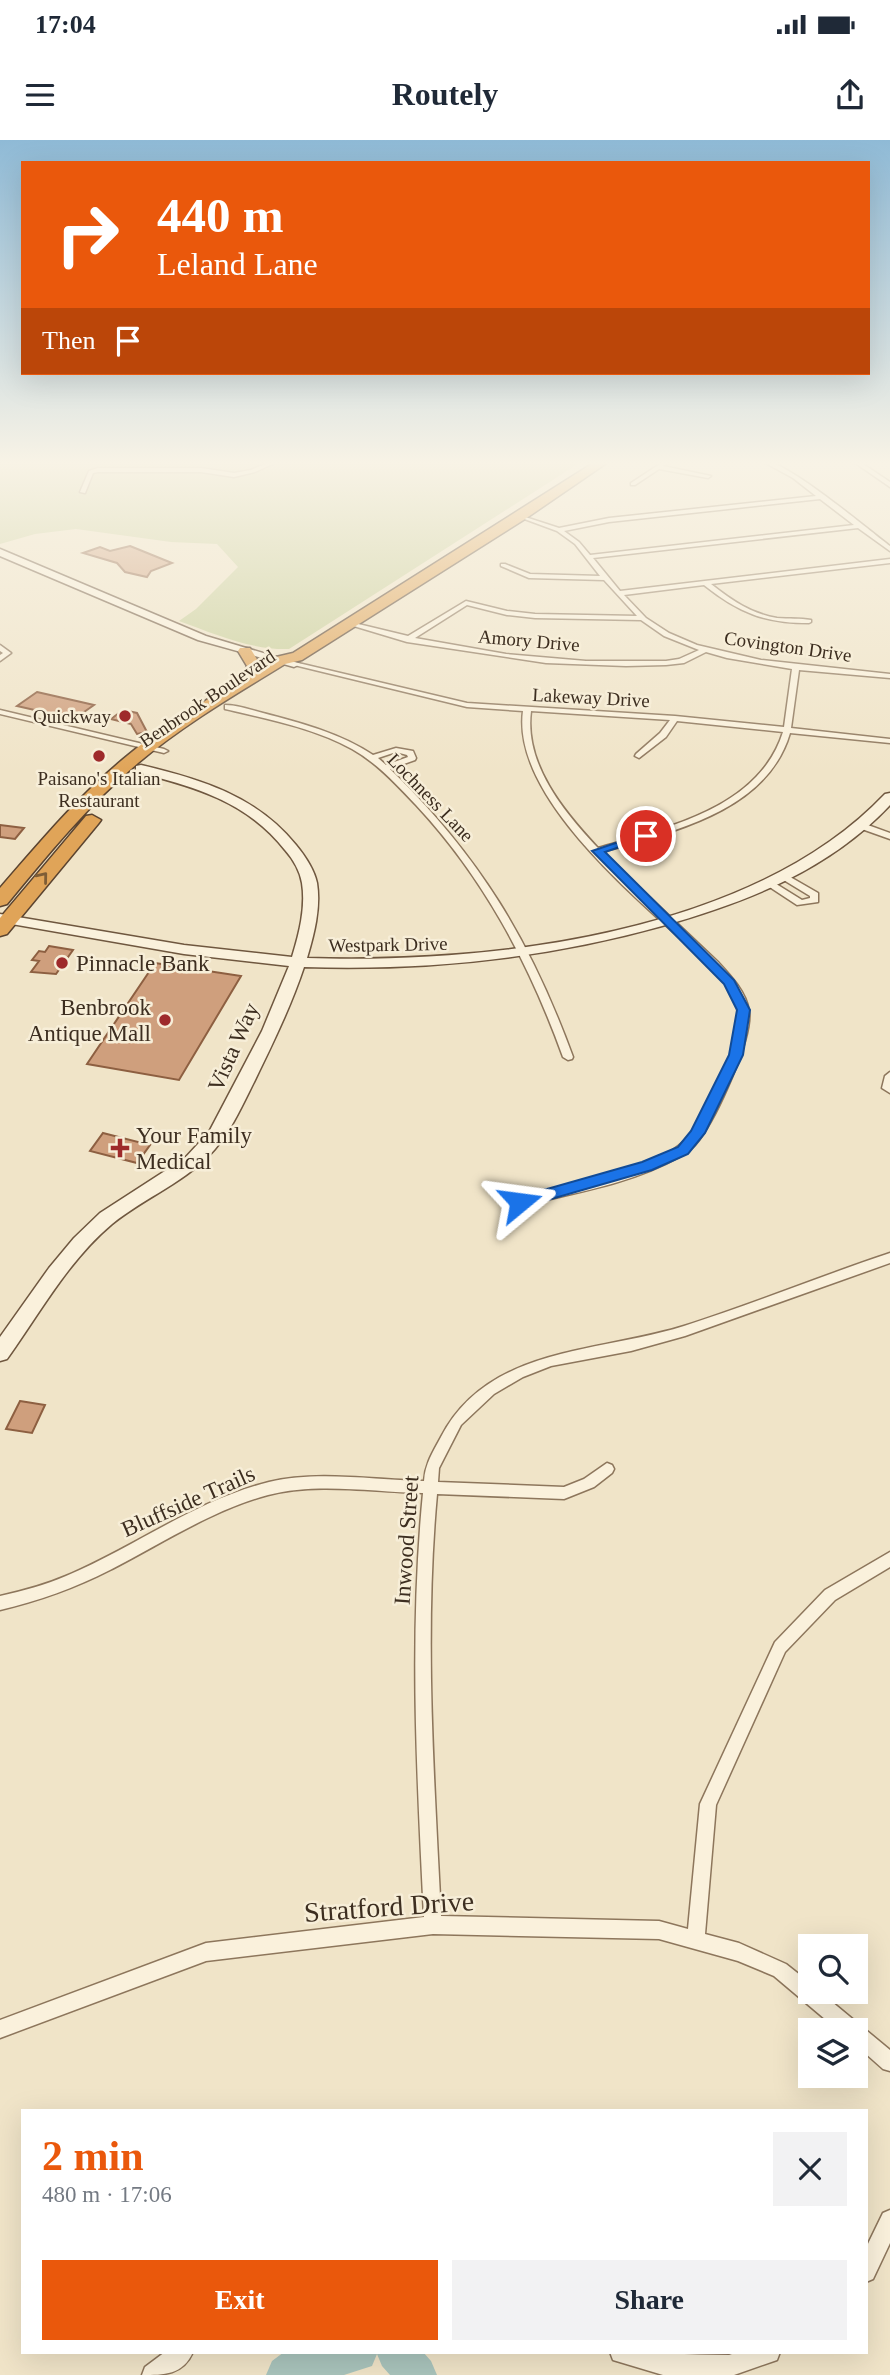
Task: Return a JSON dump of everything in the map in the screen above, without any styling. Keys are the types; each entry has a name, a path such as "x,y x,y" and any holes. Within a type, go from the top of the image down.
{"highway":[{"name":"Benbrook Boulevard","path":"3,922 156,749 228,707 291,660 445,564"},
{"path":"245,651 254,666 250,678"},
{"name":"Benbrook Boulevard","path":"0,900 90,798 250,678 291,660"}],"street":[{"path":"29,564 202,638 245,651 291,660"},
{"name":"Covington Drive","path":"595,564 642,618 666,634 707,649 751,660 890,676"},
{"path":"620,593 862,564"},
{"path":"503,565 529,576 607,578"},
{"path":"706,583 731,605 757,616 784,621 809,621"},
{"path":"407,640 466,603 495,611 535,616 642,618"},
{"name":"Amory Drive","path":"350,624 407,640 491,654 651,664 681,661 707,649"},
{"path":"245,651 282,651 315,645"},
{"path":"0,647 7,653 0,659"},
{"name":"Lakeway Drive","path":"291,660 451,702 675,718 890,741"},
{"path":"597,851 694,820 754,785 770,767 780,750 787,730 796,666"},
{"name":"Lochness Lane","path":"228,707 326,735 371,758 444,829 468,859 527,954 549,1002 568,1057"},
{"path":"520,1202 647,1166 683,1150 698,1133 736,1055 744,1010 730,983 597,851 553,801 526,736 527,709"},
{"path":"0,712 156,749"},
{"path":"639,756 663,735 675,718"},
{"path":"371,758 396,750 410,753 412,758 384,769"},
{"name":"Vista Way","path":"0,1353 9,1327 94,1228 116,1210 193,1161 218,1133 231,1111 298,963 309,920 311,888 303,865 273,826 239,801 191,783 141,769"},
{"name":"Westpark Drive","path":"3,922 243,958 298,963 418,965 527,954 629,931 770,884 822,856 862,826 890,797"},
{"path":"862,826 890,836"},
{"path":"770,884 800,903 815,900 815,895 785,877"},
{"path":"890,1076 887,1088 890,1089"},
{"name":"Inwood Street","path":"433,1925 422,1710 426,1533 432,1468 456,1421 489,1390 518,1373 550,1361 631,1346 685,1331 890,1258"},
{"name":"Bluffside Trails","path":"0,1603 24,1599 87,1574 190,1520 238,1498 270,1488 321,1484 564,1493 589,1483 607,1469"},
{"path":"696,1940 708,1804 780,1647 830,1595 890,1559"},
{"name":"Stratford Drive","path":"0,2029 206,1952 433,1925 659,1930 739,1952 780,1970 838,2018"},
{"path":"868,2044 890,2062"},
{"path":"868,2268 890,2220"},
{"path":"153,2375 179,2354"},
{"path":"627,2354 669,2367 729,2366 763,2354"}],"green space":[{"path":"236,564 421,564 289,649 247,644 179,621 196,609 238,567"}],"building":[{"path":"118,564 169,564 151,571 147,577 125,572"},
{"path":"37,692 94,705 74,719 17,706"},
{"path":"123,710 137,713 147,732 137,734 131,724 111,719"},
{"path":"0,825 24,828 15,839 0,837"},
{"name":"Pinnacle Bank","path":"49,946 73,950 56,974 31,972 39,961 32,960 39,951 45,952"},
{"name":"Benbrook Antique Mall","path":"155,963 241,976 179,1080 87,1064"},
{"name":"Your Family Medical","path":"103,1133 150,1145 137,1163 90,1151"},
{"path":"20,1401 45,1405 32,1433 6,1429"}],"waterway":[{"path":"286,2375 300,2365 349,2354"},
{"path":"398,2354 417,2375"}],"place":[{"name":"Quickway","path":"125,716"},
{"name":"Paisano's Italian Restaurant","path":"99,756"},
{"name":"Pinnacle Bank","path":"62,963"},
{"name":"Benbrook Antique Mall","path":"165,1020"},
{"name":"Your Family Medical","path":"120,1148"}],"route":[{"path":"520,1202 647,1166 683,1150 698,1133 736,1055 744,1010 730,983 711,961 597,851 646,836"}]}
